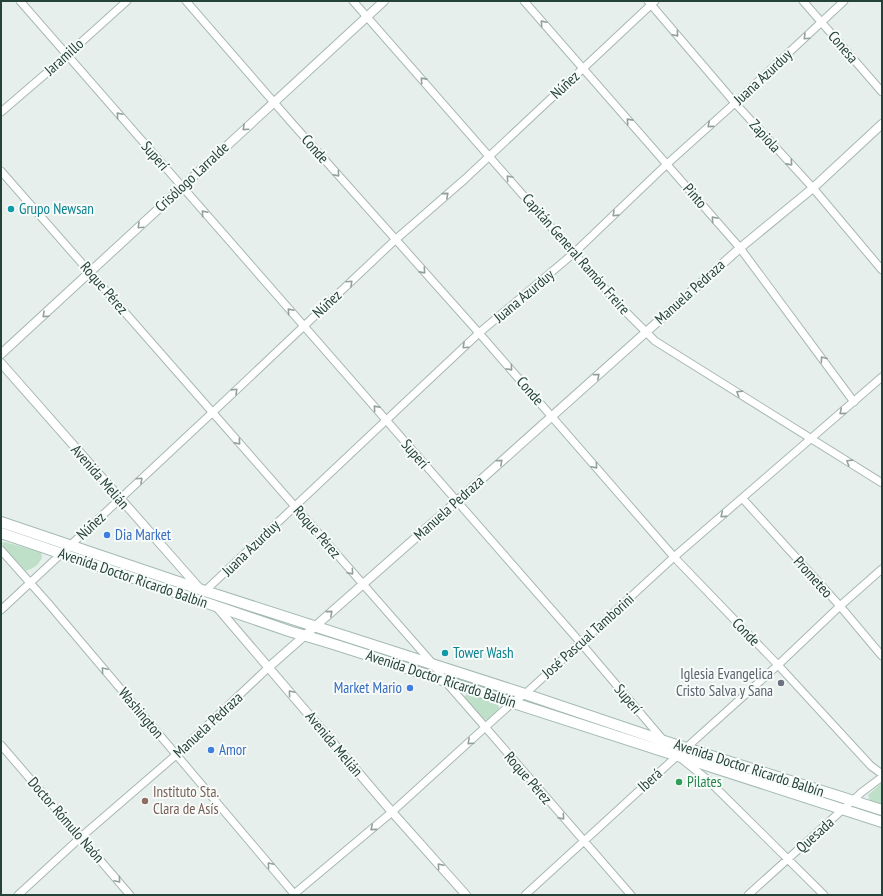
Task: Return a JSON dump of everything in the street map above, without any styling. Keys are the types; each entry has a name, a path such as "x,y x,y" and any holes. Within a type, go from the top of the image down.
{"main road":[{"name":"Avenida Doctor Ricardo Balbín","path":"1,522 202,590 525,694 664,741 882,810"},
{"name":"Avenida Doctor Ricardo Balbín","path":"1,533 216,607 422,672 445,681 882,822"}],"street":[{"name":"Superí","path":"20,1 580,642 677,756 708,780 824,895"},
{"name":"Jaramillo","path":"1,112 127,1"},
{"name":"Conde","path":"186,1 395,240 480,333 674,557 882,776"},
{"name":"Capitán General Ramón Freire","path":"353,1 621,307 655,341 882,483"},
{"name":"Crisólogo Larralde","path":"1,354 91,273 384,1"},
{"name":"Pinto","path":"524,1 740,248 854,402"},
{"name":"Conesa","path":"803,1 882,92"},
{"name":"Juana Azurduy","path":"202,590 294,507 480,333 574,253 667,164 844,1"},
{"name":"Núñez","path":"1,610 395,240 490,156 651,2"},
{"name":"Zapiola","path":"651,2 735,103 812,188 882,270"},
{"name":"Manuela Pedraza","path":"18,895 81,837 176,755 304,635 740,248 812,188 882,124"},
{"name":"Roque Pérez","path":"1,171 433,664 445,681 631,895"},
{"name":"Avenida Melián","path":"1,363 202,590 392,812 466,895"},
{"name":"José Pascual Tamborini","path":"294,895 392,812 513,702 525,694 674,557 743,499 882,376"},
{"name":"Prometeo","path":"743,499 840,606 882,656"},
{"name":"Washington","path":"1,550 30,582 294,895"},
{"name":"Iberá","path":"525,895 882,569"},
{"name":"Doctor Rómulo Naón","path":"1,745 130,895"},
{"name":"Quesada","path":"748,895 882,776"}],"green space":[{"path":"5,542 41,552 41,560 36,566 26,571 3,547 2,543"},
{"path":"467,694 497,703 499,707 498,711 487,720 483,719 464,697"},
{"path":"882,783 882,805 870,801 868,795"}],"place":[{"name":"Grupo Newsan","path":"11,209"},
{"name":"Dia Market","path":"107,535"},
{"name":"Tower Wash","path":"445,653"},
{"name":"Iglesia Evangelica Cristo Salva y Sana","path":"781,683"},
{"name":"Market Mario","path":"410,688"},
{"name":"Amor","path":"211,750"},
{"name":"Pilates","path":"679,782"},
{"name":"Instituto Sta. Clara de Asís","path":"145,801"}]}
